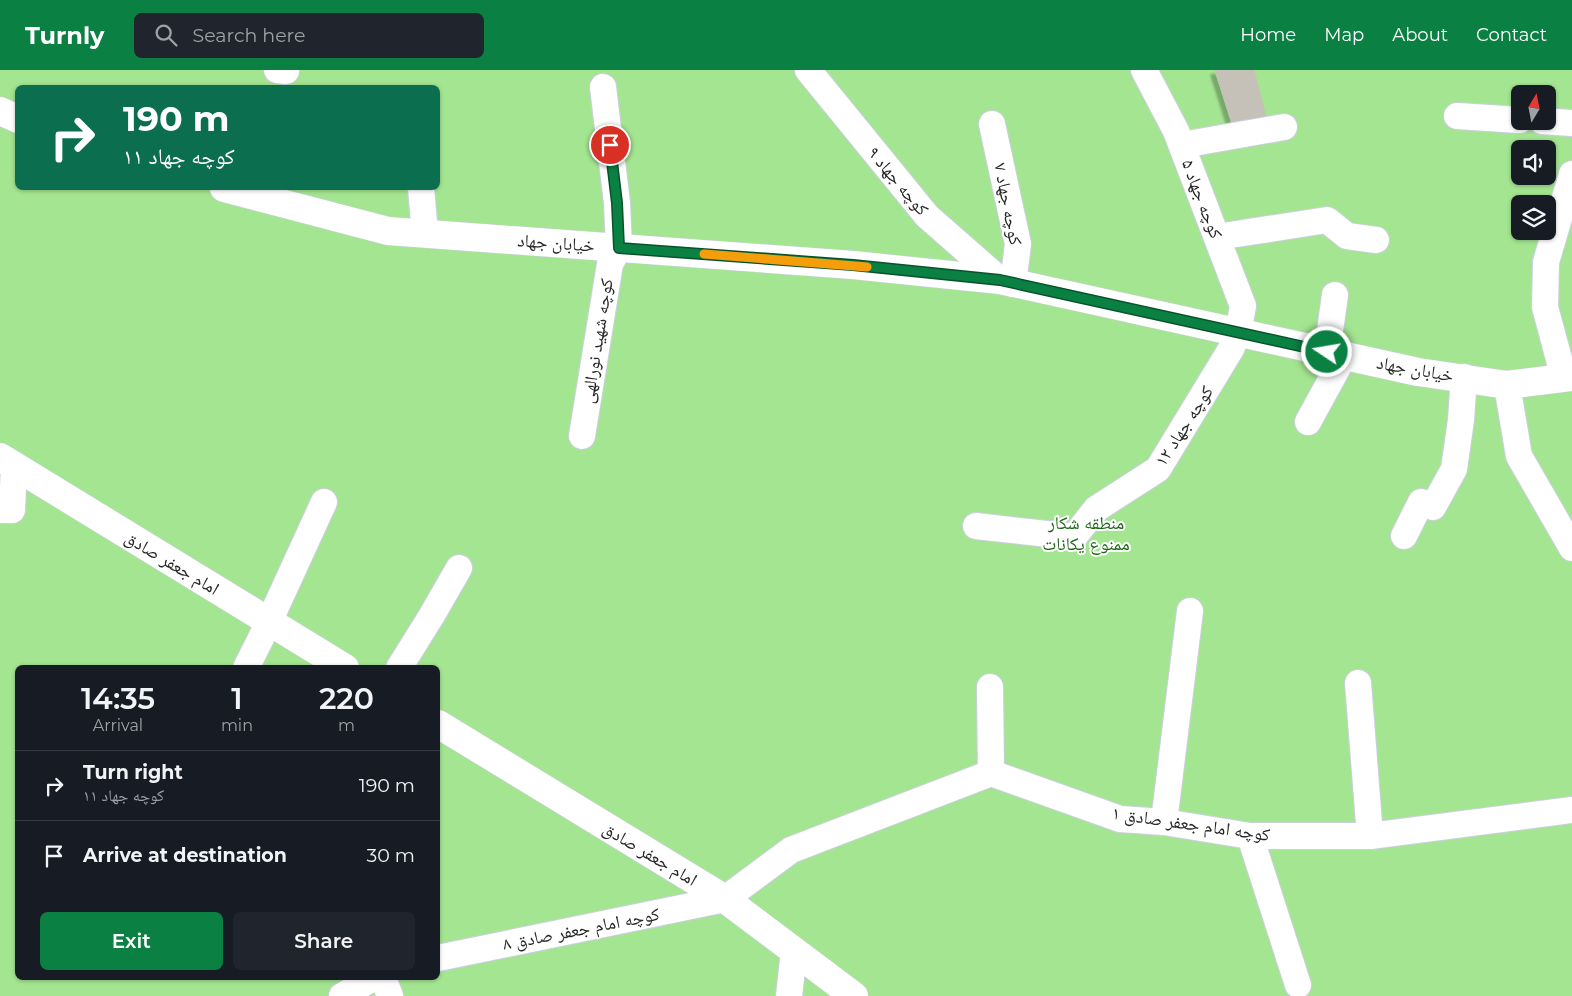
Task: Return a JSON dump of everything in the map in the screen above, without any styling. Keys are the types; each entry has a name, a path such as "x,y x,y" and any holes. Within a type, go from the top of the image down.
{"main road":[{"path":"0,111 15,118"},
{"name":"خیابان جهاد","path":"232,190 388,231 853,265 1007,282 1418,372 1464,377 1507,385 1568,378"},
{"name":"امام جعفر صادق","path":"7,462 340,665"},
{"name":"امام جعفر صادق","path":"440,725 725,899 854,996"}],"street":[{"name":"کوچه جهاد ۹","path":"808,70 927,216 1007,282"},
{"name":"کوچه جهاد ۵","path":"1144,70 1182,145 1243,306 1238,333"},
{"path":"604,87 617,203 619,248"},
{"path":"1457,116 1511,119"},
{"path":"1556,122 1572,123"},
{"name":"کوچه جهاد ۷","path":"992,124 1018,244 1007,282"},
{"path":"1182,145 1284,127"},
{"path":"1568,378 1545,306 1546,262 1572,174"},
{"path":"421,190 425,233"},
{"path":"1217,237 1327,220 1347,236 1376,240"},
{"name":"کوچه شهید نورالهی","path":"582,436 610,264 619,248"},
{"path":"1308,422 1336,354 1335,295"},
{"name":"کوچه جهاد ۱۲","path":"976,526 1074,537 1096,509 1158,470 1231,349 1238,333"},
{"path":"1404,536 1421,502 1433,507 1454,469 1461,420 1464,377"},
{"path":"1507,385 1519,456 1572,548"},
{"path":"0,510 12,510 7,462"},
{"path":"248,665 324,502"},
{"path":"402,665 459,568"},
{"path":"1164,822 1190,611"},
{"path":"1358,683 1370,836"},
{"path":"725,899 792,850 991,773 990,687"},
{"name":"کوچه امام جعفر صادق ۱","path":"991,773 1120,819 1164,822 1250,836 1370,836 1572,810"},
{"path":"1250,836 1298,985"},
{"name":"کوچه امام جعفر صادق ۸","path":"440,958 725,899"},
{"path":"789,996 794,951"},
{"path":"342,996 371,980"},
{"path":"384,980 390,996"}],"green space":[{"name":"منطقه شکار ممنوع یکانات","path":"0,70 1572,70 1572,996 0,996"}],"building":[{"path":"1215,70 1254,70 1267,121 1234,130"}],"slow traffic":[{"path":"704,254 867,267"}],"route":[{"path":"610,145 617,203 619,248 853,265 1000,280 1327,352"}]}
